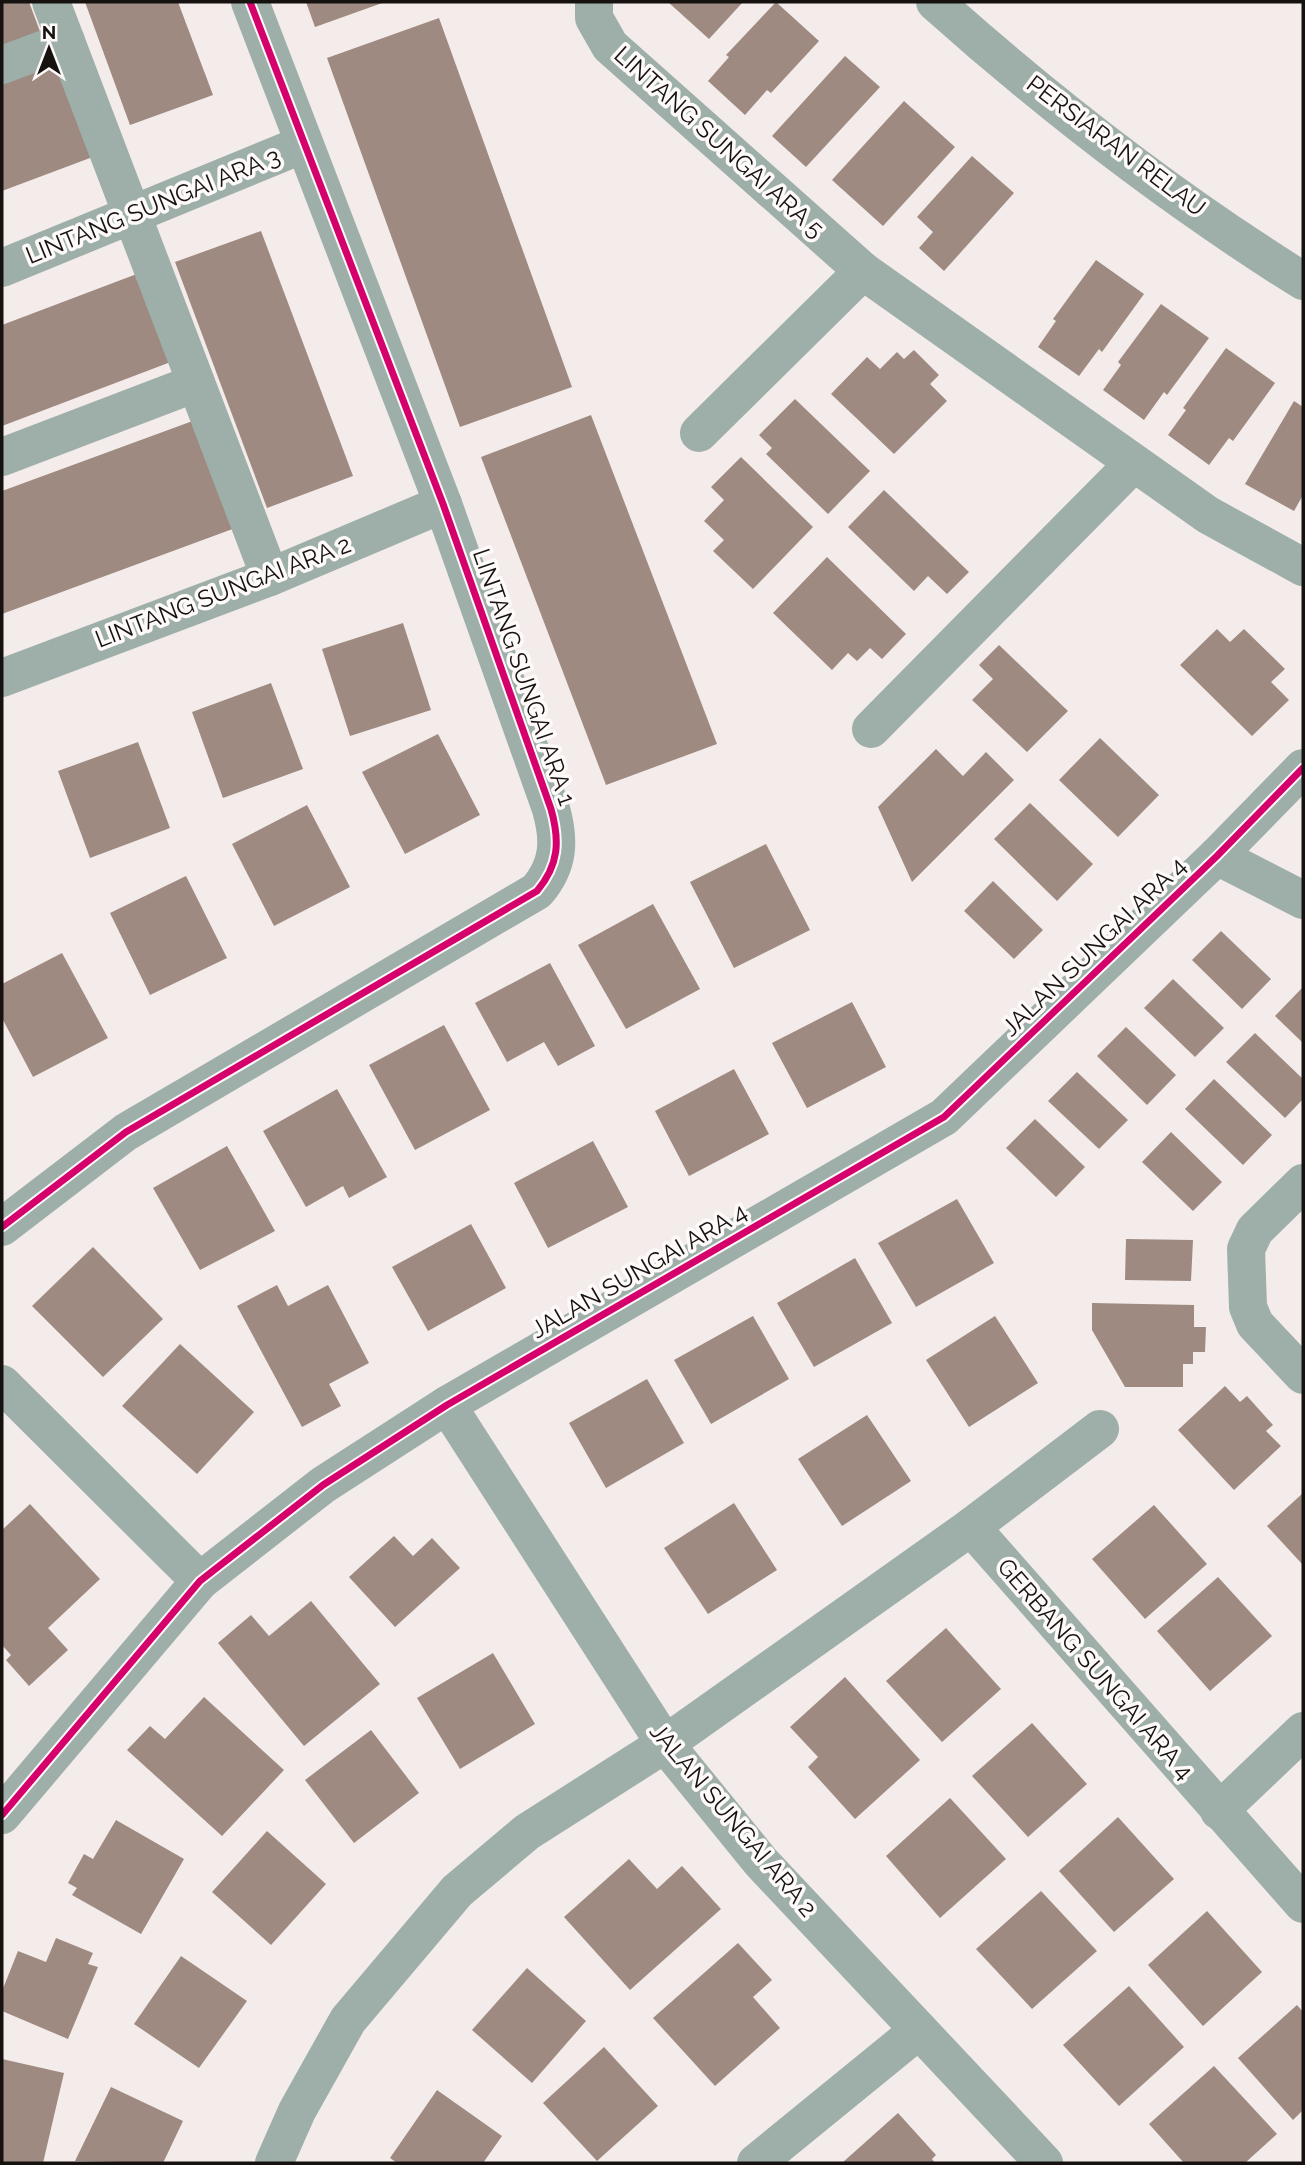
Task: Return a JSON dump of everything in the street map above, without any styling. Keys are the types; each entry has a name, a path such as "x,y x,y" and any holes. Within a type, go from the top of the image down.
{"street":[{"path":"51,2 270,577"},
{"name":"LINTANG SUNGAI ARA 1","path":"2,1227 126,1132 537,891 551,875 557,856 557,832 551,809 443,504 250,2"},
{"name":"LINTANG SUNGAI ARA 5","path":"594,2 594,18 610,46 863,271 1208,515 1303,567"},
{"name":"PERSIARAN RELAU","path":"935,2 984,46 1151,176 1303,281"},
{"path":"2,65 66,41"},
{"name":"LINTANG SUNGAI ARA 3","path":"2,268 304,144"},
{"path":"699,433 863,271"},
{"path":"2,457 196,383"},
{"path":"871,729 1133,463"},
{"name":"LINTANG SUNGAI ARA 2","path":"2,677 270,577 443,504"},
{"name":"JALAN SUNGAI ARA 4","path":"2,1815 200,1581 323,1485 447,1405 944,1117 1217,856 1303,768"},
{"path":"1217,856 1303,900"},
{"path":"1303,1183 1255,1230 1246,1249 1248,1307 1255,1324 1303,1375"},
{"path":"2,1384 200,1581"},
{"name":"JALAN SUNGAI ARA 2","path":"447,1405 665,1744 761,1862 1044,2163"},
{"path":"274,2163 298,2111 348,2020 457,1891 527,1832 665,1744 971,1527 1100,1429"},
{"name":"GERBANG SUNGAI ARA 4","path":"971,1527 1303,1903"},
{"path":"1219,1811 1303,1731"},
{"path":"756,2163 919,2029"}],"building":[{"path":"2,2 29,2 41,34 2,48"},
{"path":"85,2 178,2 213,95 130,125"},
{"path":"306,2 385,2 315,27"},
{"path":"668,2 743,2 709,39"},
{"path":"776,2 819,41 771,93 767,90 745,115 708,81 729,57 726,55"},
{"path":"439,18 572,387 460,427 327,58"},
{"path":"845,56 880,87 806,167 772,136"},
{"path":"62,61 98,155 2,191 2,84"},
{"path":"904,101 955,147 883,226 832,180"},
{"path":"972,156 1014,193 944,271 919,248 933,232 917,217"},
{"path":"261,231 353,476 267,508 175,262"},
{"path":"1096,260 1144,294 1102,352 1099,349 1079,376 1038,347 1056,321 1053,319"},
{"path":"142,272 176,360 2,426 2,325"},
{"path":"1161,304 1209,338 1167,395 1164,392 1144,420 1103,390 1121,365 1118,362"},
{"path":"1226,348 1275,383 1233,441 1229,438 1209,465 1168,435 1186,410 1183,408"},
{"path":"914,350 939,375 930,384 947,401 894,454 831,394 867,357 880,369 897,352 904,359"},
{"path":"795,399 870,471 828,514 766,454 772,448 759,435"},
{"path":"1294,401 1303,407 1303,495 1294,511 1245,484"},
{"path":"591,415 717,744 606,785 481,457"},
{"path":"198,419 238,527 2,614 2,491"},
{"path":"741,457 813,527 753,589 713,551 724,540 704,521 724,500 711,487"},
{"path":"884,490 969,572 947,594 928,576 914,591 848,527"},
{"path":"827,557 906,634 882,659 870,648 857,661 848,653 832,670 773,613"},
{"path":"403,623 431,710 350,736 322,649"},
{"path":"1217,629 1230,642 1244,629 1285,669 1271,682 1289,700 1252,736 1180,665"},
{"path":"999,645 1068,711 1027,752 972,700 993,679 979,665"},
{"path":"271,683 303,769 223,798 192,712"},
{"path":"438,734 480,815 405,854 362,772"},
{"path":"1100,738 1159,795 1118,837 1059,780"},
{"path":"138,742 170,828 90,858 58,771"},
{"path":"936,749 963,776 986,752 1014,780 912,882 878,807"},
{"path":"1030,803 1093,864 1057,901 994,839"},
{"path":"307,805 350,887 274,926 232,844"},
{"path":"766,844 810,930 734,968 690,882"},
{"path":"186,876 227,958 150,995 110,913"},
{"path":"993,881 1043,930 1014,959 964,911"},
{"path":"653,904 700,989 626,1029 578,945"},
{"path":"1221,931 1271,979 1242,1009 1192,960"},
{"path":"62,953 108,1038 33,1077 2,1018 2,984"},
{"path":"550,963 595,1046 558,1066 544,1042 507,1062 475,1003"},
{"path":"1173,979 1224,1028 1195,1057 1144,1008"},
{"path":"1303,987 1303,1043 1275,1016"},
{"path":"852,1002 886,1067 807,1108 772,1043"},
{"path":"444,1025 490,1110 415,1150 369,1065"},
{"path":"1126,1027 1176,1075 1147,1105 1097,1056"},
{"path":"1255,1033 1303,1079 1303,1099 1285,1118 1226,1062"},
{"path":"734,1069 769,1134 689,1176 655,1111"},
{"path":"1077,1072 1128,1120 1099,1149 1048,1101"},
{"path":"1214,1079 1272,1135 1243,1165 1185,1109"},
{"path":"337,1089 387,1177 349,1198 343,1186 306,1207 263,1131"},
{"path":"1035,1119 1085,1167 1056,1197 1006,1148"},
{"path":"1171,1132 1222,1182 1193,1211 1142,1162"},
{"path":"593,1141 628,1207 548,1248 514,1183"},
{"path":"227,1146 275,1231 200,1270 153,1188"},
{"path":"957,1199 994,1263 916,1307 878,1243"},
{"path":"471,1224 506,1288 428,1331 392,1267"},
{"path":"1126,1239 1193,1240 1191,1281 1125,1280"},
{"path":"93,1247 163,1319 103,1377 32,1306"},
{"path":"855,1258 892,1323 814,1367 777,1303"},
{"path":"277,1285 288,1306 328,1285 369,1363 329,1384 341,1406 302,1427 237,1306"},
{"path":"1092,1303 1194,1305 1194,1327 1206,1327 1205,1352 1193,1352 1193,1364 1183,1364 1183,1387 1125,1387 1092,1330"},
{"path":"753,1316 789,1379 711,1424 674,1360"},
{"path":"995,1316 1038,1383 969,1427 926,1360"},
{"path":"180,1344 254,1412 197,1474 122,1406"},
{"path":"647,1379 684,1443 606,1488 569,1423"},
{"path":"1225,1386 1240,1402 1247,1396 1273,1425 1266,1431 1281,1446 1234,1490 1178,1430"},
{"path":"867,1415 911,1481 842,1526 798,1459"},
{"path":"1303,1493 1303,1565 1267,1526"},
{"path":"734,1503 777,1570 708,1614 664,1548"},
{"path":"30,1504 100,1579 48,1628 68,1650 29,1686 6,1660 11,1655 2,1645 2,1530"},
{"path":"1154,1505 1207,1564 1145,1619 1092,1559"},
{"path":"394,1536 413,1556 432,1538 460,1568 395,1627 349,1577"},
{"path":"1218,1577 1272,1636 1210,1691 1157,1631"},
{"path":"311,1601 380,1684 304,1746 218,1643 251,1615 269,1636"},
{"path":"946,1628 1001,1689 942,1742 886,1681"},
{"path":"493,1653 535,1724 460,1769 417,1698"},
{"path":"845,1677 920,1760 855,1819 808,1767 818,1757 790,1727"},
{"path":"204,1697 284,1770 222,1836 127,1750 150,1726 165,1739"},
{"path":"1032,1723 1087,1784 1028,1837 972,1776"},
{"path":"371,1730 419,1793 354,1843 305,1780"},
{"path":"950,1798 1006,1859 940,1918 886,1856"},
{"path":"1118,1817 1174,1879 1114,1932 1059,1871"},
{"path":"116,1820 184,1859 141,1934 72,1895 77,1888 68,1883 84,1854 93,1859"},
{"path":"267,1831 326,1884 271,1945 212,1892"},
{"path":"629,1859 657,1889 682,1866 721,1909 630,1990 564,1917"},
{"path":"1041,1891 1097,1951 1032,2009 976,1949"},
{"path":"1207,1911 1262,1972 1203,2026 1148,1965"},
{"path":"56,1938 93,1953 88,1964 98,1967 68,2039 2,2011 2,1991 18,1951 46,1962"},
{"path":"738,1943 772,1980 753,1997 780,2028 715,2086 653,2018"},
{"path":"181,1956 247,2001 199,2068 134,2024"},
{"path":"527,1968 586,2021 532,2083 472,2030"},
{"path":"1129,1986 1184,2047 1119,2106 1063,2045"},
{"path":"1297,2005 1303,2012 1303,2110 1293,2120 1238,2058"},
{"path":"604,2047 658,2106 597,2161 543,2103"},
{"path":"2,2059 64,2073 43,2163 2,2163"},
{"path":"1214,2066 1277,2134 1245,2163 1184,2163 1149,2124"},
{"path":"111,2087 183,2121 163,2163 75,2161"},
{"path":"437,2090 502,2136 483,2163 397,2163 390,2158"},
{"path":"898,2113 936,2155 932,2159 935,2163 842,2163"}],"cycle path":[{"path":"2,1227 126,1132 537,891 550,872 556,852 556,832 551,809 443,504 250,2"},
{"path":"2,1815 200,1581 323,1485 447,1405 944,1117 1217,856 1303,768"}]}
